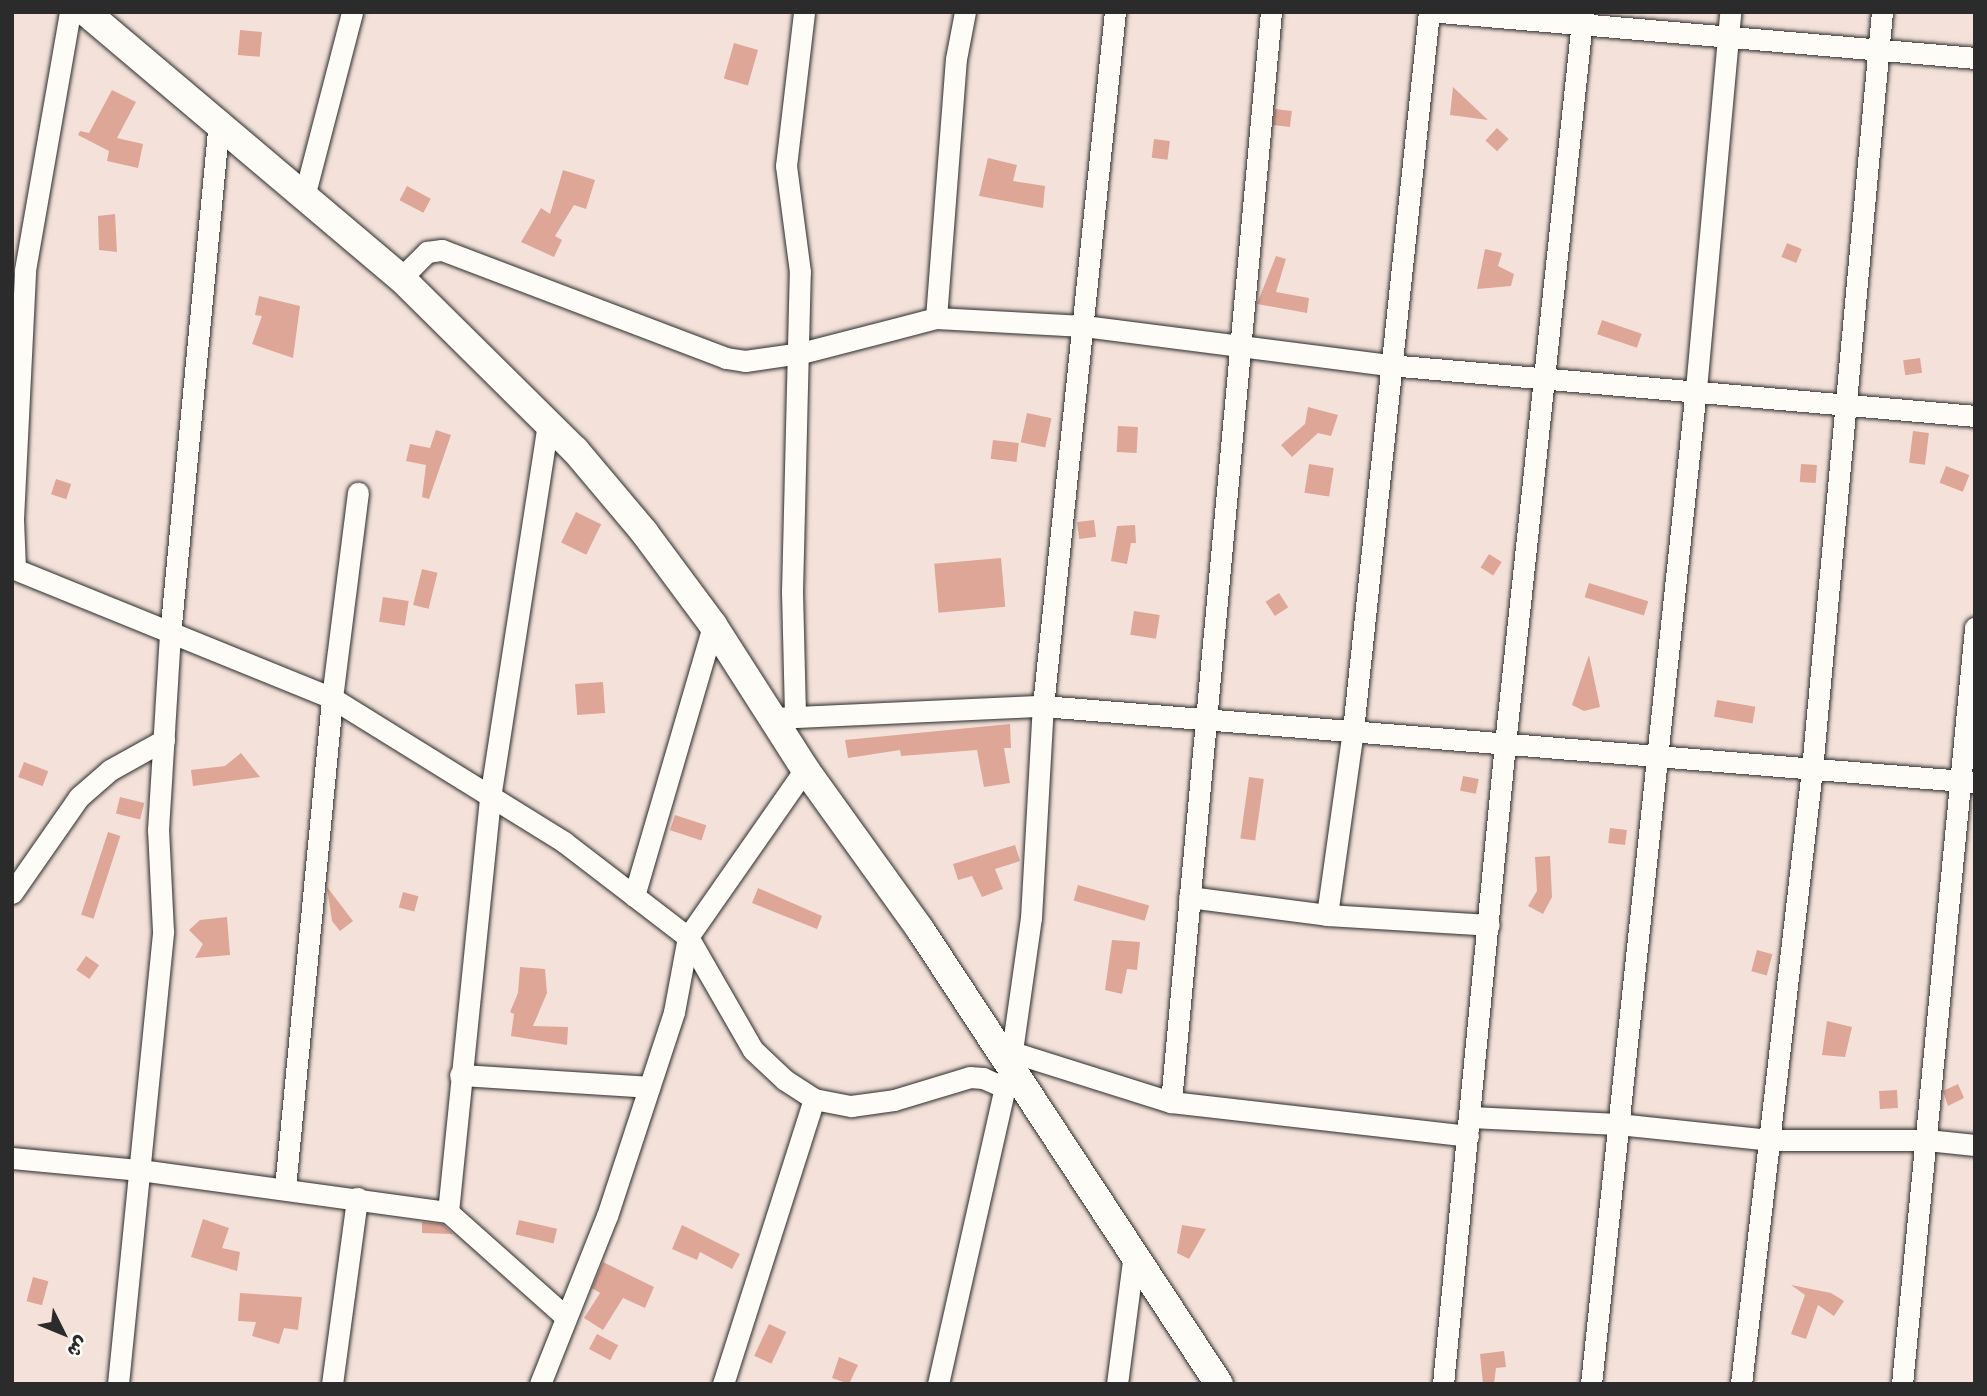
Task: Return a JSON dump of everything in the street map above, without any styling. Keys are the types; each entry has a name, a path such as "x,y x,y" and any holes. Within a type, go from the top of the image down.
{"main road":[{"path":"86,12 219,120 401,278 548,422 644,532 785,716 805,769 1009,1068 1219,1384"}],"street":[{"path":"70,12 18,269 14,568 170,635 332,698 564,842 688,937 753,1050 785,1080 814,1099 851,1106 894,1100 970,1077 983,1078 1009,1068 1171,1102 1469,1127 1618,1125 1769,1140 1927,1140 1975,1145"},
{"path":"305,193 352,12"},
{"path":"936,318 956,59 965,12"},
{"path":"938,1384 1009,1068 1031,918 1043,706 1115,12"},
{"path":"1171,1102 1203,719 1241,347 1271,12"},
{"path":"1327,915 1353,730 1389,365 1429,12"},
{"path":"1440,12 1582,19 1727,39 1975,58"},
{"path":"1591,1384 1654,756 1696,389 1730,12"},
{"path":"1741,1384 1812,769 1882,12"},
{"path":"797,13 786,166 800,272 801,353 785,716 1043,706 1967,782"},
{"path":"1443,1384 1505,744 1582,19"},
{"path":"118,1384 163,931 158,830 170,635 219,120"},
{"path":"401,278 427,252 442,250 726,358 745,361 801,353 936,318 1084,326 1389,365 1696,389 1975,416"},
{"path":"448,1212 490,798 548,422"},
{"path":"285,1188 332,698 358,493"},
{"path":"634,896 713,625"},
{"path":"1902,1384 1967,782 1975,628"},
{"path":"12,893 79,797 110,770 164,740"},
{"path":"540,1384 607,1216 674,1012 688,937 805,769"},
{"path":"1188,897 1327,915 1489,925"},
{"path":"460,1075 649,1087"},
{"path":"723,1384 814,1099"},
{"path":"12,1158 140,1170 448,1212 566,1317"},
{"path":"332,1384 356,1198"},
{"path":"1117,1384 1134,1254"}],"building":[{"path":"240,30 262,32 260,57 238,55"},
{"path":"734,43 758,50 748,85 724,79"},
{"path":"1453,87 1488,120 1450,115"},
{"path":"112,90 136,102 117,138 143,144 138,168 107,161 109,151 78,135 80,131 89,133"},
{"path":"1275,109 1292,111 1290,127 1273,125"},
{"path":"1497,128 1509,139 1497,151 1485,140"},
{"path":"1154,139 1170,141 1168,160 1152,158"},
{"path":"988,158 1017,165 1013,181 1045,186 1043,208 979,196"},
{"path":"563,170 595,180 586,209 574,205 555,236 562,240 554,257 521,242 541,208 550,214"},
{"path":"407,186 431,199 423,213 399,200"},
{"path":"115,214 117,252 99,250 98,216"},
{"path":"1787,243 1802,249 1796,263 1781,257"},
{"path":"1485,249 1502,253 1498,266 1514,274 1511,286 1477,289"},
{"path":"1276,256 1286,259 1276,292 1309,298 1307,313 1257,304"},
{"path":"259,296 300,306 293,358 252,344 262,316 255,315"},
{"path":"1602,320 1642,334 1637,348 1597,334"},
{"path":"1920,358 1922,373 1905,375 1903,360"},
{"path":"1308,407 1338,415 1331,436 1318,433 1292,457 1281,445 1305,424"},
{"path":"1027,413 1051,418 1045,448 1021,442"},
{"path":"1118,426 1138,427 1137,453 1117,452"},
{"path":"436,430 451,435 429,499 422,497 426,465 406,461 410,444 430,448"},
{"path":"1913,431 1929,433 1925,465 1909,463"},
{"path":"993,440 1019,443 1016,462 991,459"},
{"path":"1309,464 1334,468 1329,497 1304,493"},
{"path":"1801,464 1817,465 1816,483 1800,482"},
{"path":"1946,466 1969,475 1963,492 1940,483"},
{"path":"56,479 71,484 66,499 51,494"},
{"path":"576,512 601,524 586,555 561,543"},
{"path":"1094,520 1096,537 1079,539 1077,522"},
{"path":"1135,525 1136,543 1131,543 1127,564 1111,561 1117,526"},
{"path":"1489,554 1502,562 1493,576 1481,568"},
{"path":"1001,558 1005,607 939,613 934,564"},
{"path":"422,569 438,573 429,609 413,605"},
{"path":"1589,583 1648,601 1644,615 1585,597"},
{"path":"1279,593 1288,607 1275,616 1266,602"},
{"path":"383,597 409,601 405,626 379,622"},
{"path":"1134,611 1160,615 1156,639 1130,635"},
{"path":"1589,655 1600,707 1584,711 1572,705"},
{"path":"603,682 605,713 577,715 575,684"},
{"path":"1717,700 1755,707 1752,724 1714,717"},
{"path":"1010,724 1011,748 1004,748 1010,783 984,787 977,750 901,756 900,750 848,758 845,740"},
{"path":"241,753 260,777 193,786 191,770 225,766"},
{"path":"24,762 48,771 43,786 18,777"},
{"path":"1463,776 1479,779 1476,794 1460,791"},
{"path":"1249,777 1264,779 1255,840 1240,838"},
{"path":"120,797 144,803 140,820 116,813"},
{"path":"675,815 706,825 701,840 670,830"},
{"path":"1610,828 1627,830 1625,845 1608,843"},
{"path":"108,832 120,836 93,919 81,915"},
{"path":"1015,845 1020,861 995,869 1003,889 982,897 972,876 958,880 953,864"},
{"path":"1550,856 1552,897 1543,914 1528,906 1537,891 1535,857"},
{"path":"1078,885 1149,905 1145,921 1074,900"},
{"path":"327,887 353,921 340,931 332,921"},
{"path":"758,888 822,916 817,929 752,903"},
{"path":"403,892 418,896 414,912 399,907"},
{"path":"227,917 230,955 195,958 203,944 189,930 200,920"},
{"path":"1112,940 1140,942 1137,970 1127,969 1122,994 1105,990"},
{"path":"1757,950 1772,954 1767,975 1751,971"},
{"path":"86,956 99,965 89,979 76,970"},
{"path":"520,967 545,969 547,993 533,1026 568,1027 567,1045 511,1036 514,1014 510,1012 518,993"},
{"path":"1827,1021 1852,1027 1845,1057 1822,1055"},
{"path":"1958,1084 1964,1098 1948,1106 1943,1091"},
{"path":"1897,1090 1898,1108 1880,1109 1879,1091"},
{"path":"203,1219 229,1228 222,1248 240,1252 237,1271 191,1257"},
{"path":"519,1220 557,1229 554,1243 516,1235"},
{"path":"422,1222 442,1224 453,1234 422,1233"},
{"path":"682,1225 740,1254 732,1269 700,1252 697,1260 672,1249"},
{"path":"1182,1225 1206,1229 1189,1259 1177,1253"},
{"path":"603,1262 654,1287 645,1308 623,1298 603,1330 584,1318 600,1293 592,1288"},
{"path":"33,1277 48,1281 42,1305 27,1301"},
{"path":"1791,1285 1831,1293 1844,1301 1834,1316 1818,1305 1806,1339 1791,1334 1805,1295"},
{"path":"240,1293 302,1297 298,1330 284,1328 279,1344 252,1336 256,1322 238,1321"},
{"path":"769,1324 786,1332 771,1364 754,1356"},
{"path":"597,1334 618,1345 610,1360 589,1349"},
{"path":"1504,1351 1506,1367 1496,1368 1494,1384 1483,1384 1480,1354"},
{"path":"839,1357 858,1365 849,1384 832,1378"}]}
